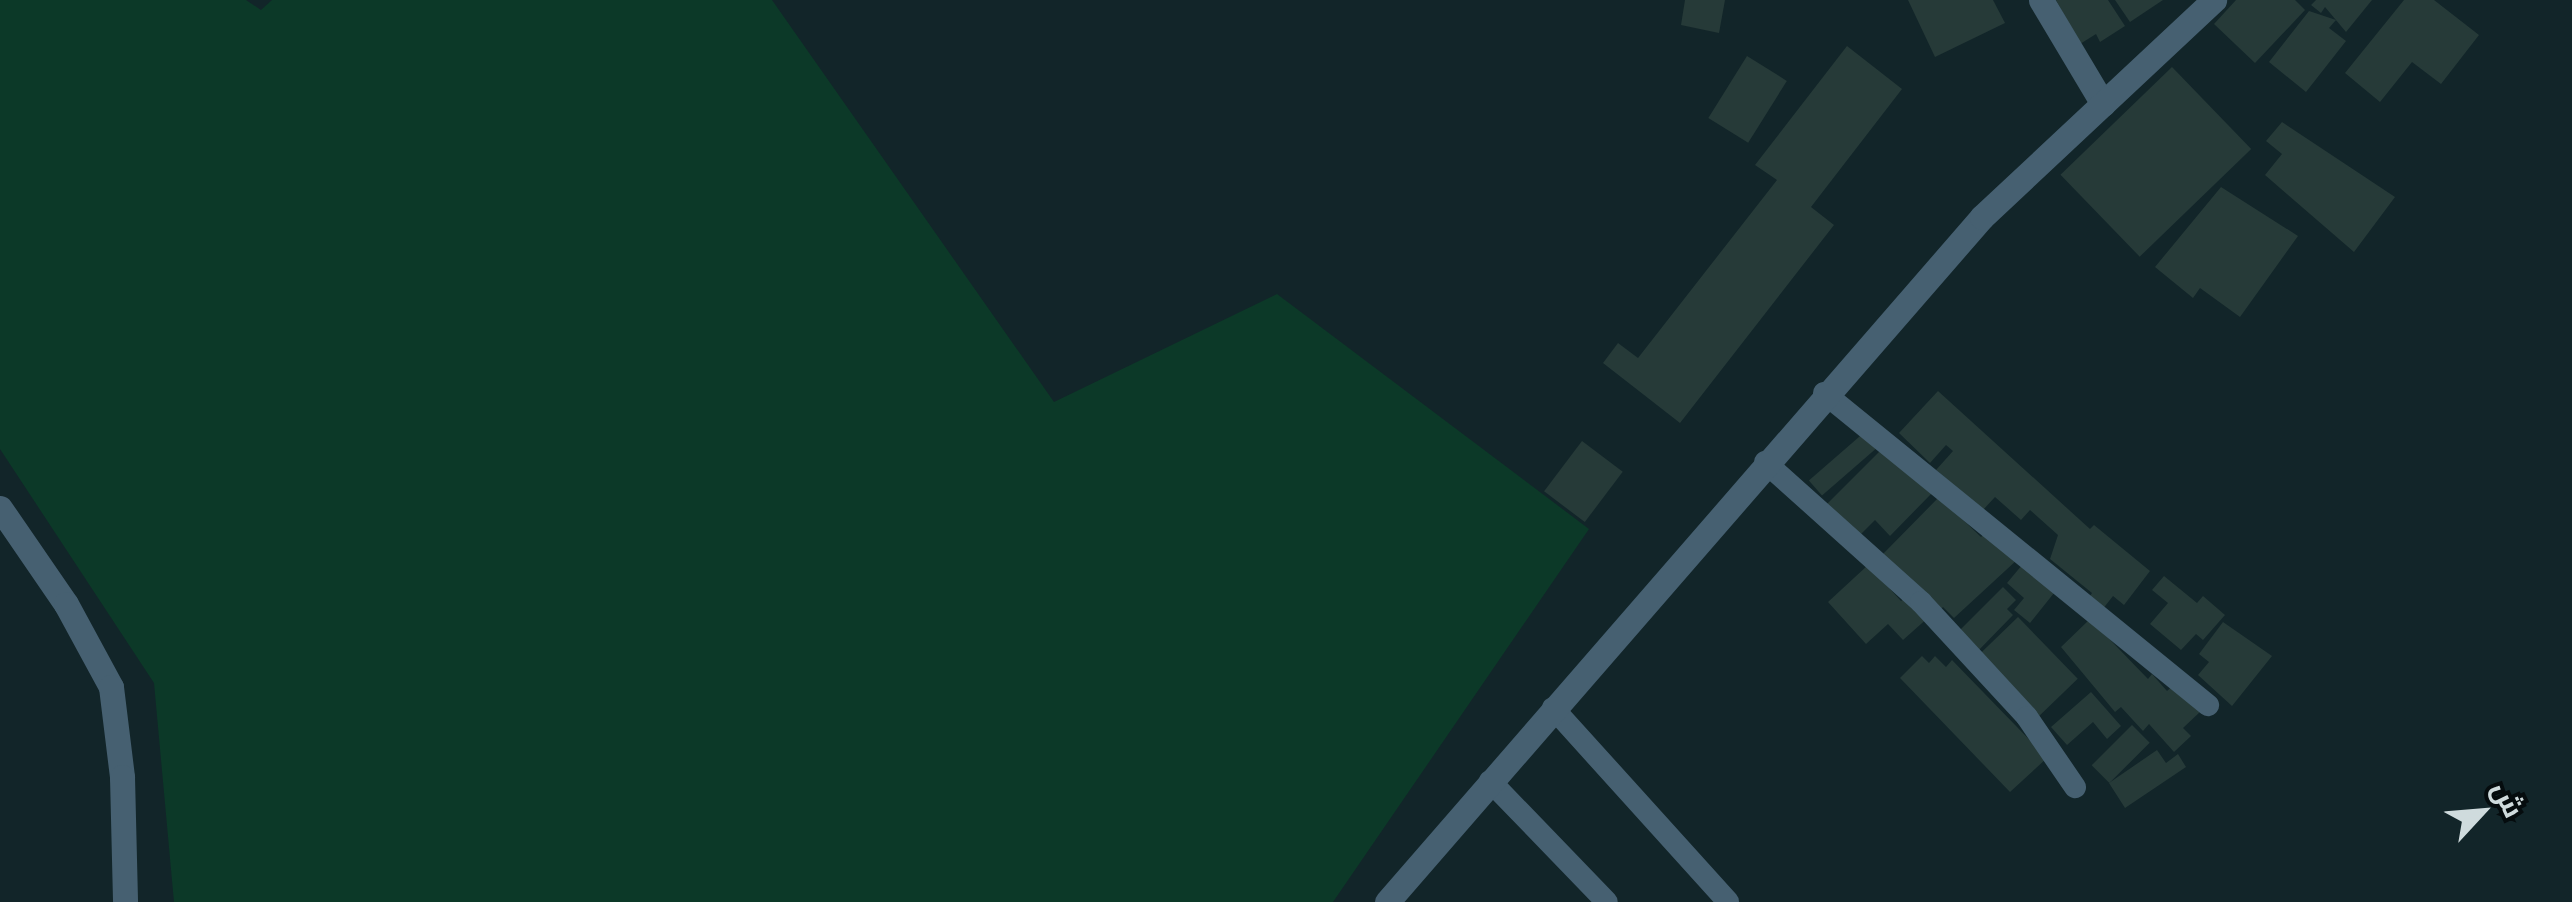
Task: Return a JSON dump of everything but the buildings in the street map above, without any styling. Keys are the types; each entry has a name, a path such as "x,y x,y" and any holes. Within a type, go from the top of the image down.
{"street":[{"path":"2040,0 2103,104"},
{"path":"1394,899 1490,781 1824,393 1982,217 2214,0"},
{"path":"0,508 66,604 110,687 122,777 125,902"}],"lane":[{"path":"1824,393 2208,705"},
{"path":"1765,462 1920,602 2028,717 2075,787"},
{"path":"1553,708 1728,902"},
{"path":"1490,781 1607,902"}],"green space":[{"path":"0,0 246,0 261,10 272,0 772,0 1054,402 1277,294 1589,529 1333,902 174,902 154,683 0,449"}]}
